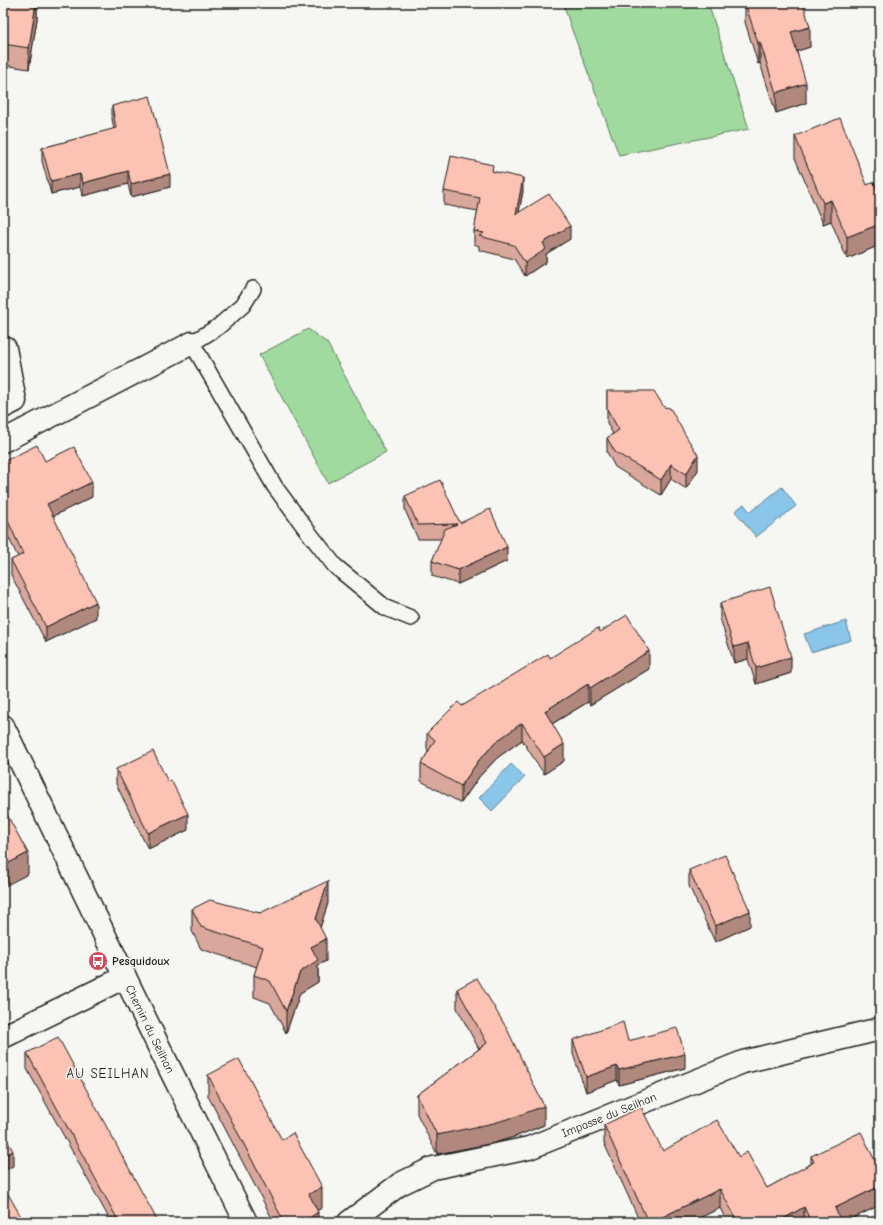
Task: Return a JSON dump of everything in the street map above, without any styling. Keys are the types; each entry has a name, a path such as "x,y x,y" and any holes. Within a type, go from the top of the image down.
{"street":[{"path":"3,441 192,344"},
{"path":"3,407 15,401 5,348"},
{"name":"Chemin du Seilhan","path":"3,726 246,1222"},
{"path":"3,1037 125,977"},
{"name":"Impasse du Seilhan","path":"349,1222 400,1184 433,1168 529,1148 743,1062 880,1029"}],"lane":[{"path":"253,290 243,305 218,327 192,344 276,487 315,542 335,566 386,608 411,618"}],"green space":[{"path":"563,3 708,3 749,129 619,155"},
{"path":"308,329 327,343 386,452 328,483 259,355"}],"water":[{"path":"782,487 796,506 756,537 735,511 744,504 750,512"},
{"path":"846,621 851,640 811,652 804,634"},
{"path":"511,764 525,777 492,811 479,798"}],"building":[{"path":"3,3 36,3 29,48 3,44"},
{"path":"745,3 803,3 810,27 791,32 806,83 776,93 760,42 758,43"},
{"path":"150,96 170,174 131,184 128,171 83,183 80,174 51,181 42,148 116,128 112,106"},
{"path":"840,118 867,185 874,182 880,197 880,224 847,237 831,200 823,203 795,136"},
{"path":"451,156 493,165 492,171 523,178 516,214 549,194 570,226 543,243 546,249 525,263 514,245 479,236 484,233 474,231 480,198 444,191"},
{"path":"607,391 654,391 664,407 670,408 698,455 686,474 671,464 661,480 615,452 607,438 619,430 607,409"},
{"path":"37,445 45,461 74,447 92,482 47,504 96,602 46,627 11,560 23,554 3,510 3,508 7,507 3,499 3,462"},
{"path":"440,480 460,523 490,509 507,547 458,570 432,561 445,529 457,524 418,525 405,496"},
{"path":"770,587 791,657 756,668 748,643 734,647 720,603"},
{"path":"627,615 649,651 590,688 588,684 545,711 564,744 544,757 522,723 497,741 479,760 461,786 421,764 435,740 427,733 458,702 462,706 548,654 550,658 598,628 600,632"},
{"path":"153,751 168,782 171,780 188,814 148,833 116,769"},
{"path":"6,813 28,853 3,866 3,814"},
{"path":"725,855 750,911 715,926 689,870"},
{"path":"328,881 316,919 326,939 311,947 318,960 300,972 286,1011 270,981 254,975 263,947 201,927 192,909 210,900 260,913"},
{"path":"477,978 507,1029 544,1106 494,1123 437,1135 417,1095 487,1043 457,989"},
{"path":"623,1022 628,1041 677,1028 685,1054 619,1070 617,1066 586,1077 573,1040"},
{"path":"58,1037 158,1222 119,1222 27,1053"},
{"path":"239,1059 282,1140 293,1133 322,1187 309,1194 318,1212 304,1222 284,1222 208,1075"},
{"path":"641,1107 663,1151 717,1120 739,1157 747,1152 767,1188 814,1162 811,1156 861,1132 880,1171 880,1186 835,1208 841,1222 811,1222 804,1207 778,1222 738,1222 720,1189 652,1222 648,1222 604,1125"},
{"path":"3,1133 13,1151 3,1156"},
{"path":"3,1185 24,1222 3,1222"}],"place":[{"name":"Pesquidoux","path":"98,961"}],"district":[{"name":"AU SEILHAN","path":"108,1073"}]}
